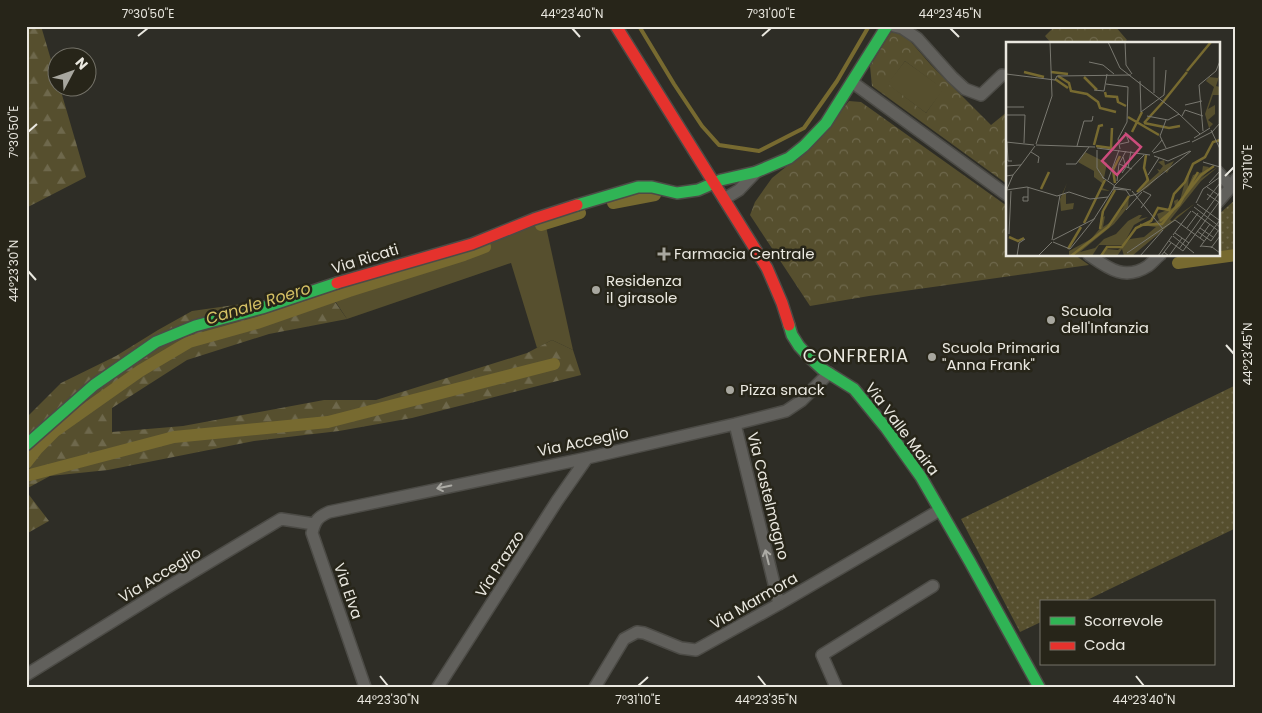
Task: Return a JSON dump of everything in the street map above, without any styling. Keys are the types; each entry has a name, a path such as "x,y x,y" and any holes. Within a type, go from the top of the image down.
{"street":[{"name":"Via Valle Maira","path":"616,26 767,268 792,335 798,346 822,369 854,389 871,408 902,450 921,477 1039,687"},
{"name":"Via Ricati","path":"26,445 94,385 156,342 195,326 262,308 359,276 472,244 534,219 625,190 638,187 652,187 677,193 698,190 731,177 756,172 789,158 826,124 887,26"},
{"path":"894,26 902,28 916,38 965,89 981,95 1002,75"},
{"path":"852,82 1006,194"},
{"path":"724,199 739,190 756,172"},
{"path":"1220,173 1233,183 1220,199"},
{"path":"1091,256 1116,272 1131,274 1148,266 1159,256"},
{"name":"Via Acceglio","path":"26,675 281,519 314,524 320,516 329,512 587,458 735,424 786,410 801,402 829,373"},
{"name":"Via Castelmagno","path":"735,424 779,604"},
{"name":"Via Prazzo","path":"438,687 557,501 587,458"},
{"name":"Via Marmora","path":"595,687 624,639 637,632 681,648 696,650 940,510"},
{"name":"Via Elva","path":"314,524 312,533 365,687"},
{"path":"836,687 822,655 933,586"}],"green space":[{"path":"26,26 41,26 48,50 48,98 63,98 86,177 26,208"},
{"path":"1055,26 1115,26 1127,40 1124,42 1050,42 1045,36"},
{"path":"891,32 905,35 931,65 991,125 1006,113 1006,183 872,86 870,66","holes":["905,61 943,89 926,113 888,84"]},
{"path":"905,61 944,89 926,113 887,84"},
{"path":"849,101 861,102 1006,205 1006,256 1076,256 1089,265 810,306 750,215 755,202 772,178 817,142"},
{"path":"1236,199 1236,252 1220,254 1220,213"},
{"path":"545,222 573,350 552,340 537,348 511,263 347,319 329,292"},
{"path":"328,292 347,319 269,334 187,360 112,408 112,432 183,426 324,400 376,400 527,353 552,340 573,350 581,375 412,418 339,431 254,441 108,470 50,476 26,489 26,418 61,383 116,356 192,311"},
{"path":"1236,385 1236,528 1087,600 1040,600 1040,622 1020,632 961,519"},
{"path":"26,491 49,521 26,534"}],"waterway":[{"path":"639,26 702,126 719,145 759,151 804,128 837,81 869,26"},
{"path":"613,203 655,195"},
{"path":"541,225 580,213"},
{"name":"Canale Roero","path":"26,463 55,431 140,371 189,342 257,323 485,247"},
{"path":"1178,263 1236,255"},
{"path":"26,476 174,437 328,422 554,364"}],"traffic: fast":[{"path":"577,205 638,187 652,187 677,193 698,190 721,180 756,172 789,158 804,146 826,123 887,26"},
{"path":"26,445 94,385 156,342 195,326 262,308 337,283"},
{"path":"789,325 792,335 810,358 822,369 854,389 886,428 921,477 1039,687"}],"traffic: jam":[{"path":"616,26 767,268 789,325"},
{"path":"337,283 472,244 534,219 577,205"}],"place":[{"name":"Farmacia Centrale","path":"664,254"},
{"name":"Residenza il girasole","path":"596,290"},
{"name":"Scuola dell'Infanzia","path":"1051,320"},
{"name":"Scuola Primaria \"Anna Frank\"","path":"932,357"},
{"name":"Pizza snack","path":"730,390"}],"district":[{"name":"CONFRERIA","path":"856,356"}]}
